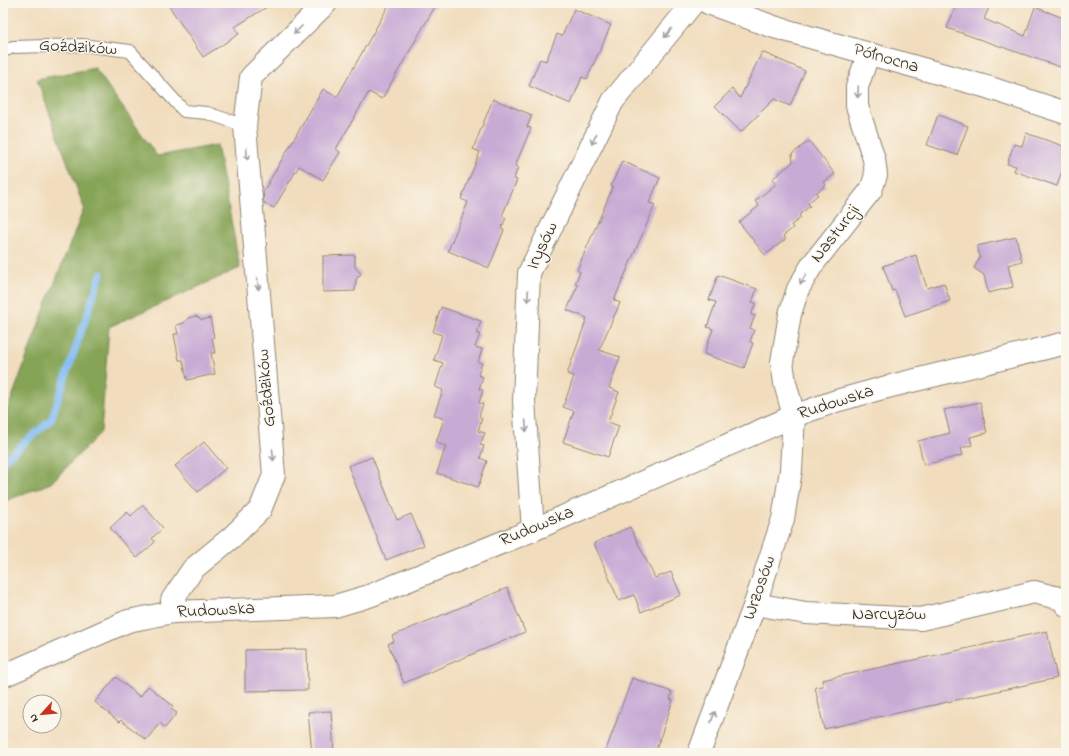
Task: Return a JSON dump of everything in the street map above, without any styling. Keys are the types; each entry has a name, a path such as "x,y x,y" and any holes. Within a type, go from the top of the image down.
{"street":[{"name":"Goździków","path":"173,612 172,600 193,569 232,537 260,510 274,475 245,126 251,77 326,3"},
{"name":"Irysów","path":"532,530 524,401 529,273 613,101 693,3"},
{"name":"Północna","path":"708,3 774,27 868,55 987,87 1066,113"},
{"name":"Nasturcji","path":"794,416 785,383 782,362 790,314 798,288 812,265 871,190 876,176 874,159 857,106 857,87 868,55"},
{"name":"Rudowska","path":"3,676 128,621 173,612 335,606 368,596 532,530 794,416 836,401 883,388 1066,343"},
{"name":"Wrzosów","path":"699,753 755,604 783,519 791,470 794,416"},
{"name":"Narcyzów","path":"755,604 806,613 922,619 1034,592 1062,599 1066,604"}],"lane":[{"name":"Goździków","path":"3,51 13,46 82,45 130,51 184,111 207,113 245,126"}],"green space":[{"path":"95,68 157,156 217,145 240,268 109,327 101,432 51,483 3,502 3,422 44,310 84,208 37,79"}],"building":[{"path":"167,3 273,3 235,27 239,34 203,57"},
{"path":"390,3 437,3 382,99 369,92 336,149 340,152 323,180 299,166 274,208 264,203 263,192 323,89 337,97"},
{"path":"957,3 991,3 984,19 1025,36 1035,7 1066,19 1066,69 947,28"},
{"path":"574,9 611,25 587,79 582,77 571,104 529,86 540,59 546,61 557,34 562,36"},
{"path":"762,52 805,71 790,106 774,99 741,132 715,106 732,89 740,98"},
{"path":"493,99 532,115 527,127 531,128 515,166 518,167 514,179 517,180 502,216 506,218 501,229 504,230 489,268 448,251 468,202 461,199 480,152 473,149"},
{"path":"938,115 968,126 957,155 927,145"},
{"path":"1026,133 1066,147 1066,159 1057,186 1014,171 1016,166 1007,164 1014,144 1022,146"},
{"path":"809,141 835,174 824,182 826,185 816,193 818,195 808,203 810,206 799,215 801,218 791,225 793,228 783,236 786,239 765,255 739,222 759,206 755,201 776,184 772,179 793,162 792,154"},
{"path":"622,161 660,178 649,203 655,205 614,300 620,303 599,350 620,357 609,388 619,392 608,422 619,426 608,457 563,442 574,411 563,407 574,376 567,374 587,318 567,310 578,285 575,284 580,272 577,270 613,187 611,186"},
{"path":"1016,237 1022,261 1008,265 1013,287 988,293 984,275 974,268 980,257 977,246"},
{"path":"355,255 355,267 361,274 356,279 355,291 323,292 323,256"},
{"path":"916,255 927,288 944,283 950,301 905,316 895,290 892,291 883,266"},
{"path":"718,275 757,289 752,302 756,303 751,315 755,316 750,328 754,330 750,342 753,343 744,368 704,354 713,329 707,327 716,302 709,300"},
{"path":"441,307 481,321 477,333 480,334 475,347 482,349 478,362 482,363 478,375 483,377 479,389 483,390 479,403 483,404 479,416 482,418 478,431 485,433 480,445 484,446 480,458 487,461 478,487 437,473 446,446 436,443 444,419 434,415 443,390 435,387 443,363 434,360 442,335 433,332"},
{"path":"196,316 202,320 210,318 214,337 212,338 215,353 211,353 215,374 187,380 183,360 179,360 174,334 178,334 176,325 184,323 188,318"},
{"path":"980,402 987,433 970,437 972,445 961,448 963,455 924,465 918,441 950,433 944,410"},
{"path":"204,442 226,468 198,492 175,466"},
{"path":"372,457 397,520 411,514 424,545 386,560 348,466"},
{"path":"143,505 163,528 152,538 155,542 137,558 110,528 127,512 131,516"},
{"path":"630,527 655,578 671,572 681,595 641,612 634,595 619,601 594,543"},
{"path":"507,588 525,632 404,683 388,644 394,641 392,636"},
{"path":"1047,631 1057,678 824,729 815,687 823,686 822,680"},
{"path":"307,649 308,690 245,691 245,650"},
{"path":"116,677 140,697 148,686 173,706 171,709 177,713 165,728 160,723 146,740 121,720 119,722 95,702"},
{"path":"632,678 672,692 670,699 673,700 655,753 605,753"},
{"path":"331,711 334,753 312,753 308,712"}],"waterway":[{"path":"3,461 51,420 101,274"}]}
